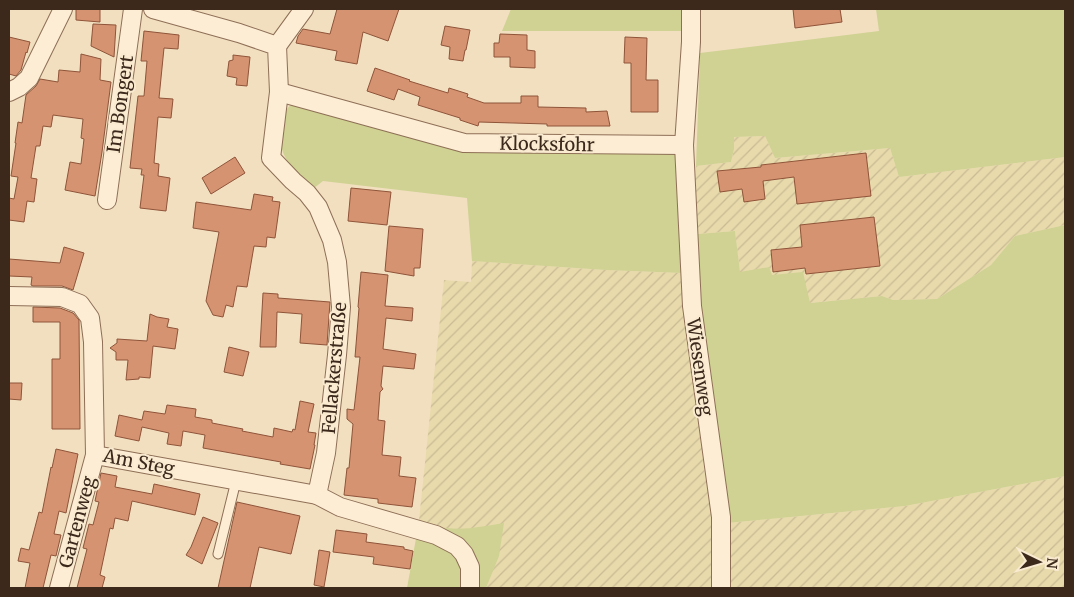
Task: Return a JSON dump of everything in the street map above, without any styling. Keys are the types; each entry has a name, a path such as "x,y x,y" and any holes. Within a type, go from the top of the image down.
{"street":[{"path":"9,92 19,87 29,78 63,9"},
{"name":"Im Bongert","path":"107,200 132,9"},
{"path":"154,9 239,33 276,46 304,9"},
{"path":"684,145 692,9"},
{"name":"Fellackerstraße","path":"276,46 279,92 271,158 307,193 324,218 332,240 341,307 335,381 327,444 317,495"},
{"name":"Klocksfohr","path":"279,92 464,143 684,145"},
{"name":"Wiesenweg","path":"684,145 692,306 721,517 721,588"},
{"name":"Am Steg","path":"9,296 62,297 80,304 90,318 93,342 95,455 317,495"},
{"name":"Gartenweg","path":"59,588 95,455"},
{"path":"317,495 340,508 436,534 457,546 464,554 470,567 470,588"}],"lane":[{"path":"218,554 236,480"}],"shaded area":[{"path":"765,136 775,158 890,148 899,177 1065,157 1065,225 1015,236 991,265 937,299 893,300 882,296 809,303 771,275 769,267 740,273 735,231 698,234 693,209 696,166 731,162 734,137"},
{"path":"472,261 683,273 700,405 703,462 713,524 715,588 486,588 489,579 474,528 456,530 430,526 419,520 444,280 471,282"},
{"path":"1065,476 1065,588 725,588 727,523 905,506"}],"green space":[{"path":"511,9 687,9 687,31 502,31"},
{"path":"876,9 1065,9 1065,157 899,177 890,148 775,158 765,136 734,137 731,162 696,166 700,53 879,31"},
{"path":"295,103 408,132 672,150 679,155 683,273 472,261 467,198 323,181 314,188 287,160 281,146 285,113"},
{"path":"1065,225 1065,476 905,506 727,523 715,443 694,240 698,234 735,231 740,272 769,267 772,275 803,272 810,303 882,296 893,300 937,299 991,265 1015,236"},
{"path":"419,520 440,527 461,529 504,523 499,556 486,588 475,588 475,573 419,525"},
{"path":"417,533 459,554 467,588 407,588"}],"building":[{"path":"76,9 100,9 100,22 76,20"},
{"path":"337,9 399,9 388,41 363,32 357,64 335,60 337,51 296,43 303,29 330,34"},
{"path":"793,9 840,9 842,22 795,28"},
{"path":"93,24 116,25 114,57 91,46"},
{"path":"445,26 470,30 463,61 449,59 450,47 441,45"},
{"path":"144,31 179,35 178,49 164,48 159,98 173,99 171,118 158,117 154,163 159,164 158,176 170,178 166,211 140,208 144,175 141,175 142,169 130,168 138,96 144,96 147,61 141,61"},
{"path":"500,34 527,35 527,50 535,51 535,68 510,67 510,57 494,57 494,43 499,43"},
{"path":"9,37 30,42 21,70 16,76 9,74"},
{"path":"625,37 647,38 646,80 658,80 658,112 631,112 631,63 624,63"},
{"path":"81,54 101,59 100,80 111,82 95,196 65,190 70,162 81,164 84,139 81,138 83,119 53,115 51,127 43,126 40,146 36,146 31,178 37,179 34,202 27,201 24,222 9,220 9,198 14,199 18,177 11,176 15,143 18,122 22,123 26,95 36,86 40,79 58,82 59,70 80,72"},
{"path":"233,55 250,57 247,86 236,85 237,78 227,76 229,61 233,60"},
{"path":"375,68 448,93 449,88 468,94 467,97 484,103 521,103 521,96 538,96 538,107 586,108 586,112 607,111 610,126 547,126 547,124 479,122 478,126 460,120 460,118 418,105 420,97 398,89 394,100 367,91"},
{"path":"866,153 871,196 797,204 794,177 763,181 765,199 744,202 742,189 720,192 717,171"},
{"path":"235,157 245,173 211,194 202,178"},
{"path":"351,188 391,192 387,225 348,221"},
{"path":"254,194 273,197 272,201 280,202 275,238 267,237 266,247 254,246 247,287 237,286 233,307 226,305 223,317 213,315 206,301 219,232 193,228 196,202 251,210"},
{"path":"874,217 880,266 806,274 805,268 773,272 771,250 802,247 800,225"},
{"path":"389,226 423,229 420,268 414,268 414,276 385,271"},
{"path":"64,247 84,253 73,290 62,286 33,286 31,285 32,277 9,276 9,259 60,263"},
{"path":"361,272 388,275 385,306 413,308 412,321 386,318 383,349 416,354 414,369 383,366 381,386 383,389 380,392 378,420 385,421 382,455 401,457 399,476 416,478 412,507 378,503 378,499 344,495 347,468 349,468 353,424 347,419 347,409 354,410 360,357 355,357"},
{"path":"263,293 278,294 278,298 330,302 327,345 300,343 302,314 277,312 276,347 260,347"},
{"path":"33,307 60,308 73,313 79,320 80,429 52,429 52,359 60,359 60,322 33,322"},
{"path":"150,314 169,319 167,327 178,329 175,349 153,346 150,378 139,377 139,379 126,380 128,360 116,360 116,352 110,348 117,343 117,339 147,341"},
{"path":"229,347 249,352 243,376 224,372"},
{"path":"9,383 22,383 21,400 9,399"},
{"path":"300,401 314,404 308,432 316,433 310,469 203,448 205,435 183,431 181,446 167,444 169,433 142,427 139,441 115,436 119,415 142,420 144,411 165,414 167,405 196,409 195,417 212,420 212,423 243,429 242,431 273,437 274,428 292,432 293,429 295,430"},
{"path":"56,449 78,454 66,513 59,511 54,534 61,535 56,556 51,555 43,588 25,588 30,563 18,561 21,548 29,550 39,512 42,513"},
{"path":"101,473 117,476 115,487 152,494 154,484 200,494 195,515 132,501 128,521 115,518 113,529 110,528 100,575 105,577 102,588 77,588 87,549 83,548 89,524 93,525 99,502 95,501"},
{"path":"237,502 300,516 291,554 259,547 250,588 218,588"},
{"path":"203,517 218,523 202,564 186,555"},
{"path":"336,530 367,534 366,542 404,547 404,549 413,551 410,569 373,564 374,557 333,552"},
{"path":"319,550 330,552 324,587 314,585"}]}
